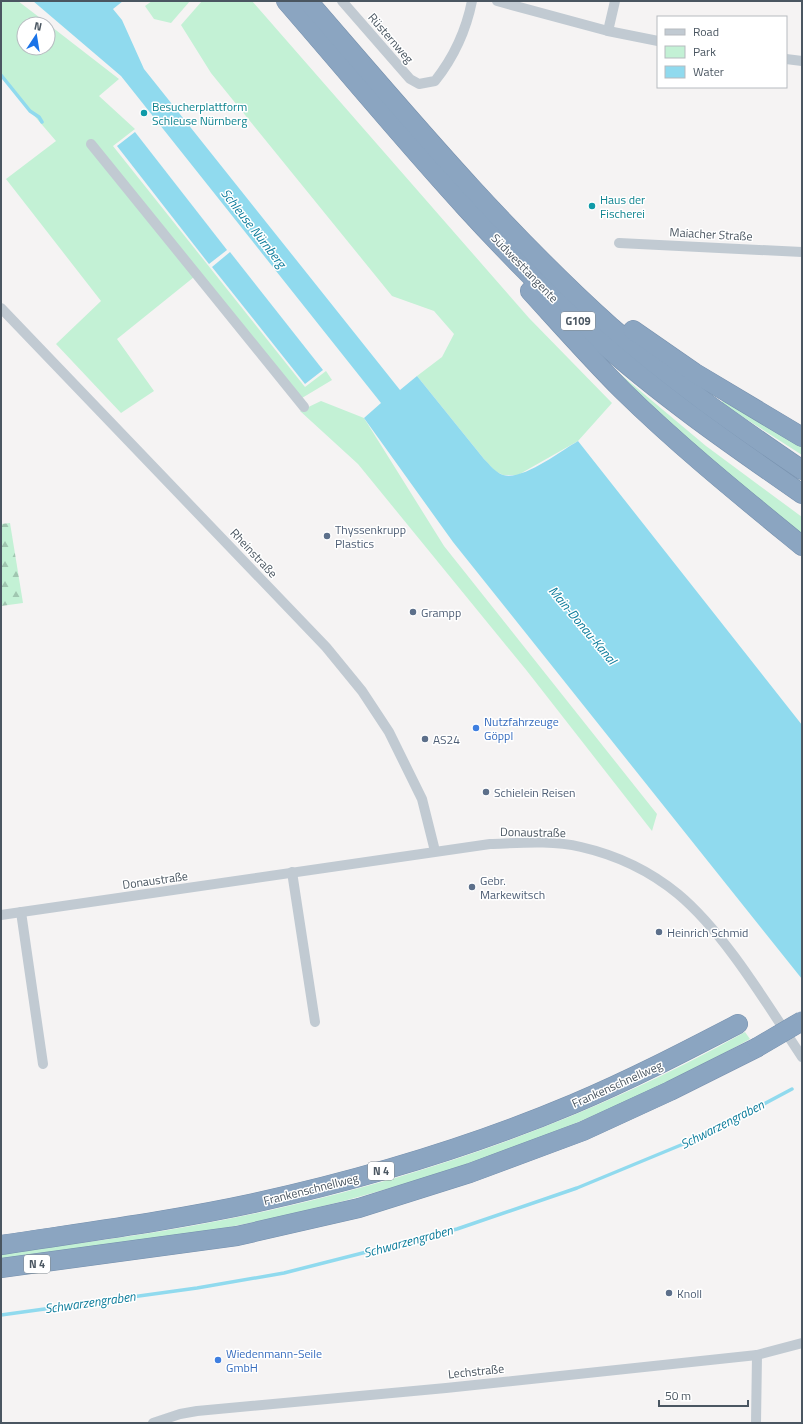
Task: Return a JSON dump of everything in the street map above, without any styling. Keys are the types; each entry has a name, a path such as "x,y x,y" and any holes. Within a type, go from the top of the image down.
{"highway":[{"name":"Südwesttangente","path":"286,1 464,205 532,277 617,356 704,425 802,494"},
{"name":"Südwesttangente","path":"308,1 464,180 560,279 610,326 668,374 802,470"},
{"path":"464,205 474,230 622,390 708,468 802,546"},
{"path":"560,279 695,373 802,437"},
{"name":"N 4","path":"1,1268 72,1260 237,1236 358,1208 462,1176 582,1131 670,1091 756,1048 802,1021"},
{"name":"Frankenschnellweg","path":"1,1245 254,1203 378,1171 473,1142 573,1104 658,1066 738,1024"},
{"name":"N 4","path":"1,1254 72,1260"}],"street":[{"name":"Rüsternweg","path":"342,1 410,79 418,84 425,84 435,81 458,46 472,1"},
{"path":"497,1 608,31 657,41"},
{"path":"608,31 615,1"},
{"path":"787,59 802,61"},
{"path":"91,144 304,407"},
{"name":"Maiacher Straße","path":"619,243 802,252"},
{"name":"Rheinstraße","path":"1,308 330,652 362,691 389,732 422,799 435,851"},
{"name":"Donaustraße","path":"1,915 435,851 490,844 552,842 580,847 605,854 645,872 678,895 710,928 741,968 802,1057"},
{"path":"292,872 315,1022"},
{"path":"21,912 43,1064"},
{"name":"Lechstraße","path":"153,1423 180,1414 197,1411 420,1390 757,1355 802,1342"},
{"path":"756,1423 757,1355"}],"green space":[{"path":"1,1 18,1 38,16 16,16 16,56 56,56 56,30 119,79 99,96 135,129 113,146 305,387 326,371 332,380 302,398 199,273 117,339 154,391 121,413 56,344 101,301 6,179 56,141 1,77"},
{"path":"152,1 190,1 171,23 154,19 145,6"},
{"path":"202,1 252,1 529,318 612,403 578,441 518,475 503,475 495,471 484,459 417,376 442,357 454,334 434,311 392,296 211,73 181,25"},
{"path":"613,368 706,446 802,517 802,539 716,469"},
{"path":"726,397 802,443 802,455 721,403"},
{"path":"321,401 364,418 444,546 657,814 652,831 527,671 358,464 300,411"},
{"path":"10,523 23,603 1,606 1,524"},
{"path":"745,1032 750,1039 695,1068 582,1121 524,1144 406,1183 346,1200 251,1223 144,1242 1,1262 1,1253 108,1239 249,1215 344,1192 462,1157 578,1113 635,1088"}],"water":[{"path":"33,1 123,1 113,9 122,20 144,69 400,390 417,376 484,459 495,470 503,475 511,476 531,470 578,441 802,725 802,979 453,542 364,418 381,403 121,76 56,21 56,16 51,16"},
{"path":"135,132 227,250 209,264 117,146"},
{"path":"230,252 323,370 305,384 212,267"}],"waterway":[{"path":"1,75 30,111 39,117 42,122"},
{"name":"Schwarzengraben","path":"1,1315 197,1288 284,1273 457,1229 577,1188 710,1133 792,1089"}],"place":[{"name":"Besucherplattform Schleuse Nürnberg","path":"144,113"},
{"name":"Haus der Fischerei","path":"592,206"},
{"name":"Thyssenkrupp Plastics","path":"327,536"},
{"name":"Grampp","path":"413,612"},
{"name":"Nutzfahrzeuge Göppl","path":"476,728"},
{"name":"AS24","path":"425,739"},
{"name":"Schielein Reisen","path":"486,792"},
{"name":"Gebr. Markewitsch","path":"472,887"},
{"name":"Heinrich Schmid","path":"659,932"},
{"name":"Knoll","path":"669,1293"},
{"name":"Wiedenmann-Seile GmbH","path":"218,1360"}],"water label":[{"name":"Schleuse Nürnberg","path":"254,228"},
{"name":"Main-Donau-Kanal","path":"583,625"}]}
